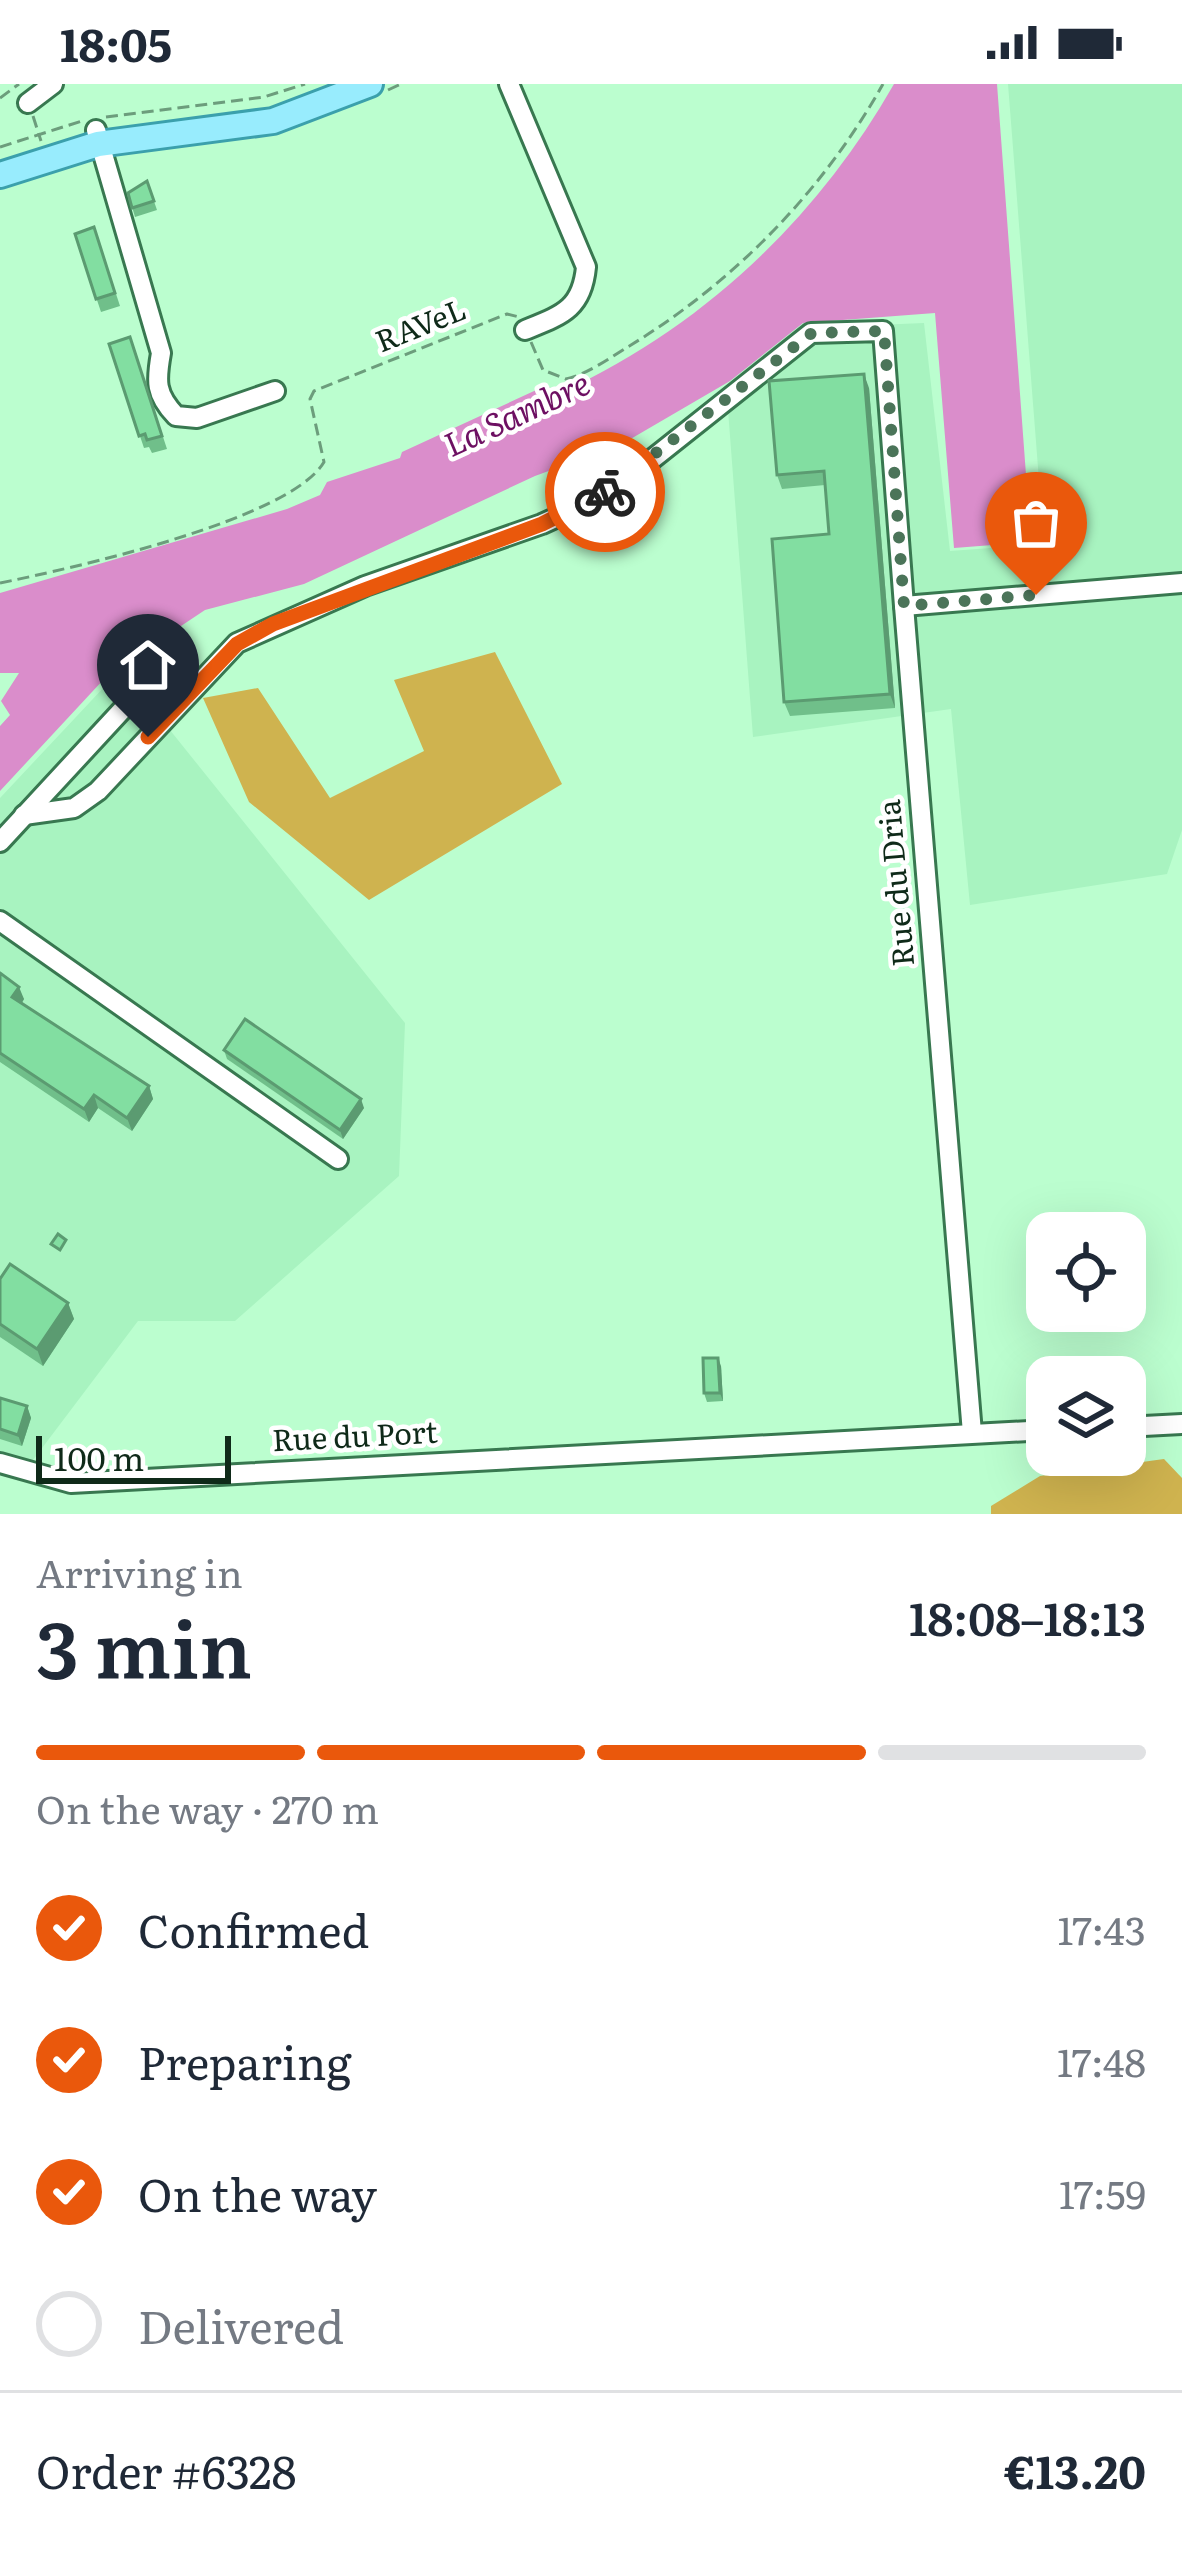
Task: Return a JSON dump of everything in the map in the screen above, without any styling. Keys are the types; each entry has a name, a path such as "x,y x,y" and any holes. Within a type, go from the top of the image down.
{"main road":[{"path":"0,176 97,137 213,120 344,84"},
{"path":"0,163 40,138 273,121 370,84"}],"street":[{"path":"28,103 53,84"},
{"path":"509,84 586,267 583,292 571,311 525,330"},
{"path":"97,137 160,352 155,383 160,400 176,416 197,418 275,391"},
{"name":"Rue du Dria","path":"24,815 74,808 98,791 237,644 365,586 542,524 592,501 637,472 812,333 884,331 972,1433"},
{"path":"904,606 1182,583"},
{"path":"0,842 135,696"},
{"path":"0,921 338,1159"},
{"path":"1146,1426 1182,1424"},
{"path":"972,1433 1026,1431"},
{"name":"Rue du Port","path":"0,1463 70,1483 972,1433"}],"path":[{"path":"0,98 20,84"},
{"path":"0,147 119,115 264,98 305,84"},
{"path":"525,330 543,370 575,377 663,326 727,275 834,161 884,84"},
{"path":"28,103 40,138"},
{"name":"RAVeL","path":"0,583 137,548 283,500 316,477 324,462 310,399 314,391 508,314 520,317 525,330"}],"shaded area":[{"path":"1008,84 1182,84 1182,830 1167,874 970,905 951,709 753,737 728,410 806,328 924,323 950,551 1044,544"},
{"path":"495,652 562,784 369,900 249,802 203,698 258,688 330,798 424,751 394,680"},
{"path":"121,669 405,1023 399,1176 235,1321 138,1321 30,1464 0,1457 0,798"},
{"path":"1164,1459 1182,1478 1182,1514 991,1514 991,1506 1040,1476 1146,1476 1146,1461"}],"water":[{"name":"La Sambre","path":"894,84 997,84 1031,542 954,548 935,313 803,323 730,381 622,444 535,476 304,584 205,610 154,644 131,672 118,664 0,791 0,726 10,715 1,701 19,673 0,673 0,593 287,509 320,495 327,482 400,458 402,452 545,386 562,392 614,366 709,302 792,224 829,180"}],"building":[{"path":"147,181 154,201 132,208 128,193"},
{"path":"94,227 115,293 96,299 75,234"},
{"path":"130,337 162,436 147,440 145,434 139,436 109,344"},
{"path":"864,374 890,694 784,702 772,539 829,534 824,471 777,475 769,381"},
{"path":"0,973 19,987 12,997 149,1086 127,1118 94,1095 84,1109 0,1053"},
{"path":"245,1019 361,1099 340,1130 224,1050"},
{"path":"58,1234 66,1240 60,1250 51,1244"},
{"path":"10,1264 68,1303 37,1349 0,1324 0,1279"},
{"path":"703,1358 718,1358 720,1393 704,1393"},
{"path":"0,1398 27,1406 18,1435 0,1429"}],"way so far":[{"path":"605,492 637,472 812,333 884,331 904,606 1036,595"}],"route":[{"path":"148,737 237,644 273,624 542,524 605,492"}]}
